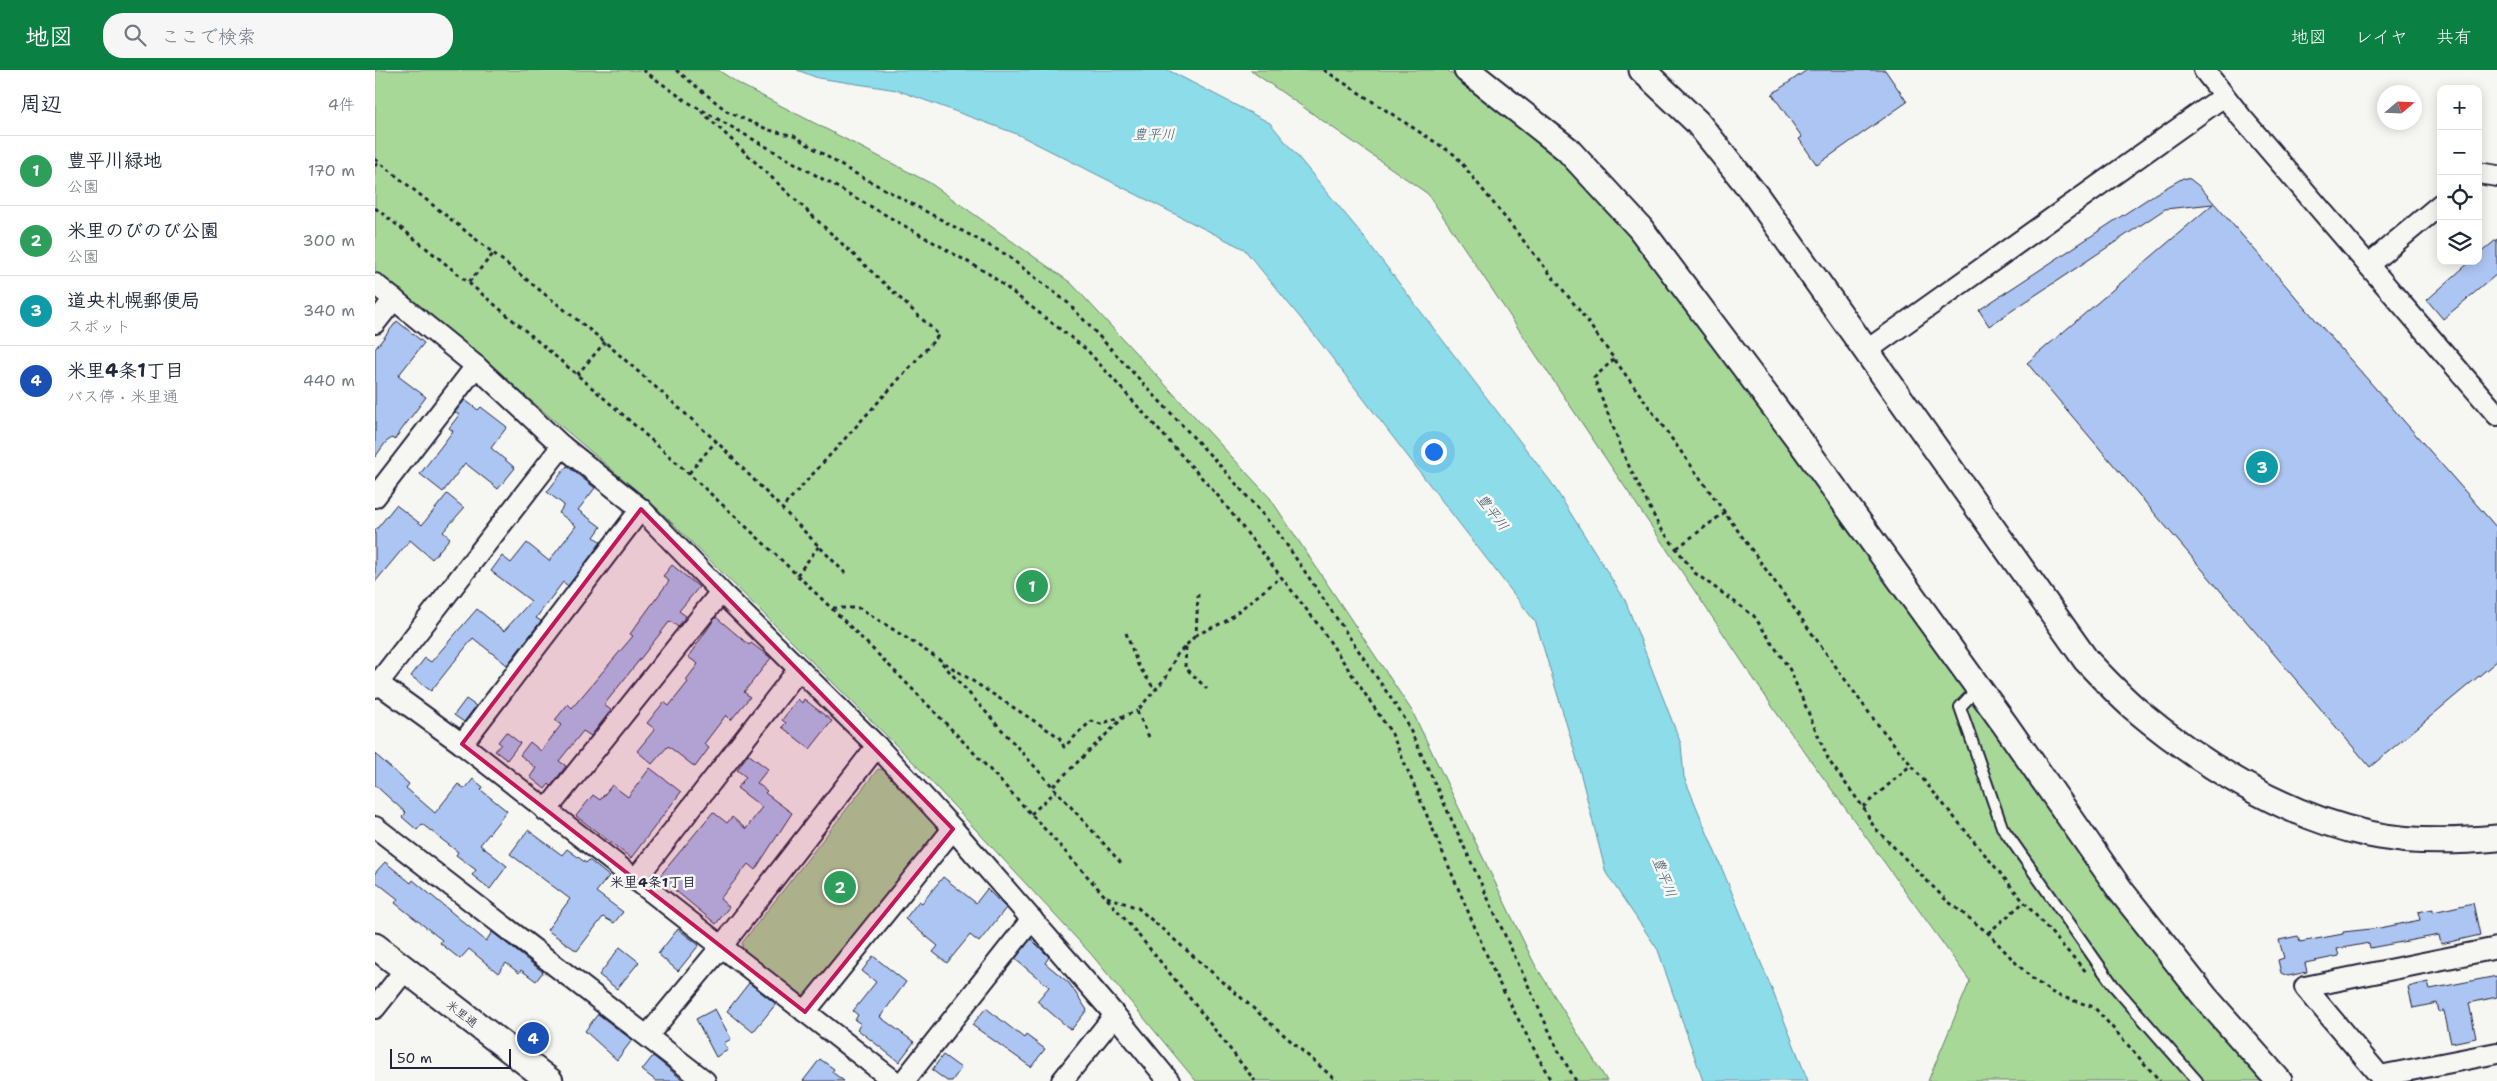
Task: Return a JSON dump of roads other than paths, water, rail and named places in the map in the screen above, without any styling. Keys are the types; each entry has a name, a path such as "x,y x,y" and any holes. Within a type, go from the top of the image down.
{"street":[{"path":"1467,70 1567,149 1640,228 1800,440 1979,688 2121,891 2205,997 2279,1081"},
{"path":"1642,70 1697,122 1757,197 2086,660 2132,707 2182,747 2240,782 2301,813 2369,834 2427,840 2497,838"},
{"path":"2204,70 2224,96 2497,415"},
{"path":"1866,351 2224,96"},
{"path":"2482,174 2497,176"},
{"path":"2368,265 2437,207"},
{"path":"375,284 476,366 562,446 641,509 721,592 877,746 1032,919 1169,1081"},
{"path":"375,323 394,299"},
{"path":"375,497 476,366"},
{"path":"562,446 376,684 462,744 894,1081"},
{"path":"462,744 641,509"},
{"path":"547,810 721,592"},
{"path":"635,880 799,669"},
{"path":"648,1035 721,947 877,746"},
{"path":"375,827 648,1035 705,1081"},
{"path":"805,1012 953,829"},
{"path":"904,1081 1032,919"},
{"name":"米里通","path":"375,946 550,1081"},
{"path":"2497,948 2305,987 2382,1079 2497,1053"},
{"path":"375,1008 405,970"},
{"path":"1062,1081 1115,1015"}],"lane":[{"path":"1979,688 1960,706 2003,827 2113,985 2197,1081"}],"water":[{"name":"豊平川","path":"797,70 1168,70 1270,123 1360,232 1551,482 1625,600 1681,744 1684,777 1808,1081 1703,1081 1658,950 1606,873 1576,756 1536,623 1316,337 1244,249 1017,134 897,90 818,78"}],"place":[{"name":"道央札幌郵便局","path":"2262,467"},
{"name":"豊平川緑地","path":"1032,586"},
{"name":"米里のびのび公園","path":"840,887"},
{"name":"米里4条1丁目","path":"533,1038"}],"district":[{"name":"米里4条1丁目","path":"653,882"}]}
